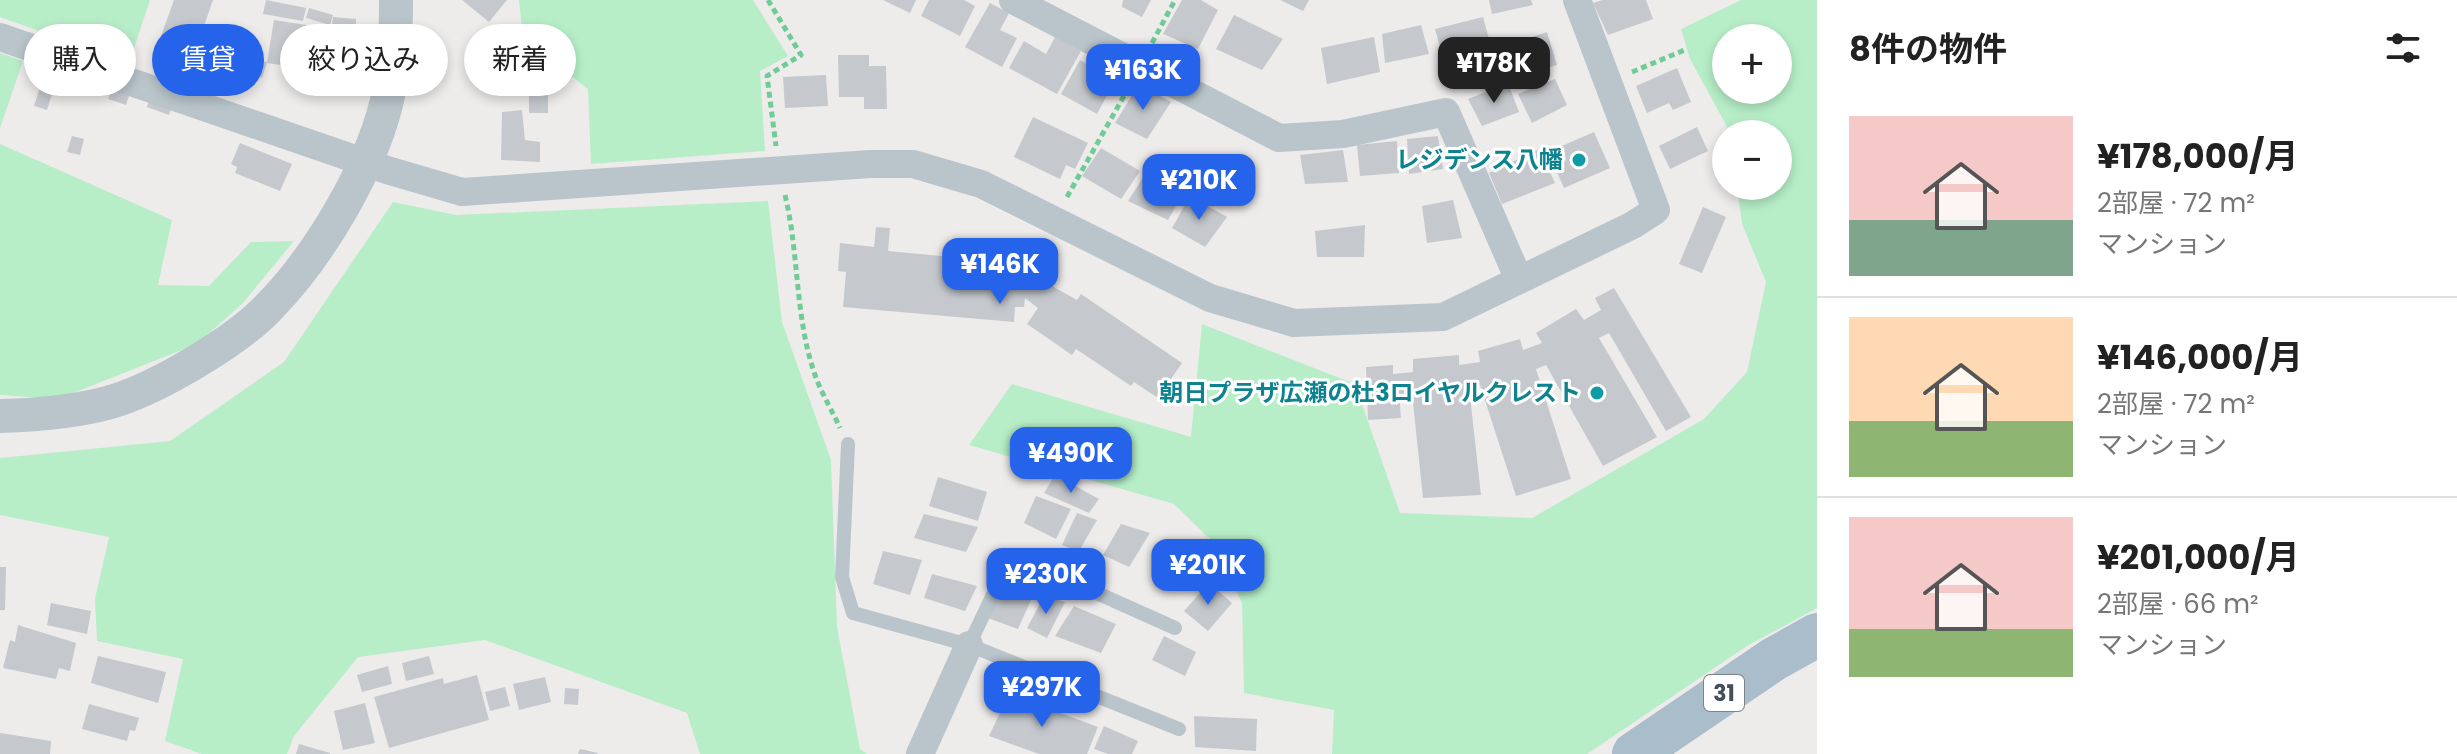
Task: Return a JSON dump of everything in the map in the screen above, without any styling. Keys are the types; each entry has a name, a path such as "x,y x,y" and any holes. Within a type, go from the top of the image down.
{"main road":[{"name":"31","path":"1634,754 1774,659 1817,635"}],"street":[{"path":"0,416 51,414 116,401 190,366 269,308 327,232 365,162 389,92 396,0"},
{"path":"1013,0 1142,64 1279,138 1343,134 1446,112 1519,280"},
{"path":"0,37 365,162 462,192 913,164 981,184 1210,298 1294,323 1443,317 1633,225 1656,210 1577,0"},
{"path":"920,754 969,645"}],"lane":[{"path":"848,444 842,577 853,613 969,645 1179,729"},
{"path":"969,645 1012,555 1175,628"}],"path":[{"path":"768,0 801,55 767,76 779,171 795,235 802,312 814,372 848,444"},
{"path":"1054,219 1175,0"},
{"path":"1608,81 1687,49"}],"green space":[{"path":"0,0 150,0 136,42 136,24 24,26 0,17"},
{"path":"519,0 753,0 788,56 760,71 765,151 591,164 588,89 576,80 576,24 522,24"},
{"path":"1741,0 1817,0 1817,608 1747,646 1587,754 1332,754 1334,710 1244,693 1242,603 1214,543 1174,504 969,445 1012,384 1191,437 1202,324 1355,384 1400,513 1532,518 1704,419 1747,372 1766,282 1742,224 1739,200 1792,200 1792,120 1723,120 1715,104 1792,104 1792,24 1712,24 1712,99 1690,59 1681,29"},
{"path":"0,53 23,61 0,128"},
{"path":"0,144 172,220 158,285 209,286 251,242 294,241 242,304 197,344 58,399 0,395"},
{"path":"768,201 782,322 831,460 837,627 860,749 867,754 700,754 687,713 485,640 358,657 294,736 287,754 202,754 165,741 183,659 97,641 95,599 109,537 0,515 0,458 170,441 284,362 393,202 456,215"}],"building":[{"path":"174,0 213,0 205,24 165,24"},
{"path":"266,0 306,8 303,21 263,14"},
{"path":"462,0 507,0 489,22"},
{"path":"883,0 916,0 910,13"},
{"path":"929,0 964,0 975,6 960,36 921,16"},
{"path":"1123,0 1151,0 1142,17 1122,7"},
{"path":"1182,0 1201,0 1218,10 1198,49 1163,34"},
{"path":"1280,0 1309,0 1303,11"},
{"path":"1489,0 1531,0 1533,5 1492,14"},
{"path":"1603,0 1646,0 1653,19 1608,35 1593,3"},
{"path":"990,3 1009,13 1000,30 1017,38 1002,67 965,47"},
{"path":"309,8 333,15 330,24 306,18"},
{"path":"1234,15 1283,39 1262,70 1216,49"},
{"path":"333,17 356,19 356,24 332,24"},
{"path":"1483,17 1492,50 1444,61 1435,29"},
{"path":"274,20 300,24 280,24 280,65 267,63"},
{"path":"1421,25 1429,54 1385,63 1382,34"},
{"path":"1547,32 1557,65 1515,77 1510,44"},
{"path":"1055,37 1081,51 1057,94 1009,68 1024,41 1046,54"},
{"path":"1374,37 1380,72 1327,84 1321,48"},
{"path":"838,55 869,55 869,66 886,66 887,109 864,109 864,97 839,97"},
{"path":"1080,60 1115,80 1097,114 1061,94"},
{"path":"1677,68 1691,102 1673,110 1669,103 1647,113 1636,86"},
{"path":"826,75 828,106 785,108 783,77"},
{"path":"1555,79 1567,105 1532,123 1518,94"},
{"path":"1508,83 1519,112 1482,126 1468,99"},
{"path":"1139,84 1171,102 1147,139 1115,123"},
{"path":"37,96 51,96 47,110 34,106"},
{"path":"109,96 129,96 126,105 108,99"},
{"path":"529,96 548,96 548,113 529,113"},
{"path":"150,98 172,107 169,115 147,107"},
{"path":"522,110 525,140 540,142 540,162 501,160 502,112"},
{"path":"1033,117 1088,143 1075,169 1066,165 1060,179 1014,157"},
{"path":"1697,127 1708,151 1670,169 1659,146"},
{"name":"レジデンス八幡","path":"1594,132 1610,168 1564,188 1548,152"},
{"path":"72,136 84,139 80,155 67,152"},
{"path":"1438,136 1443,169 1409,174 1407,139"},
{"path":"1397,141 1399,173 1360,176 1357,145"},
{"path":"240,143 292,164 280,191 235,173 237,167 231,164"},
{"path":"1101,148 1140,171 1121,199 1082,176"},
{"path":"1539,149 1555,183 1502,204 1489,173"},
{"path":"1343,150 1348,182 1305,184 1300,155"},
{"path":"1146,173 1184,192 1168,220 1128,201"},
{"path":"1190,196 1227,217 1205,247 1172,228"},
{"path":"1453,200 1462,238 1427,243 1422,206"},
{"path":"1703,207 1726,217 1702,273 1679,264"},
{"path":"1365,225 1364,257 1317,257 1315,231"},
{"path":"876,227 890,228 888,251 952,257 951,265 1027,272 1077,300 1081,294 1182,363 1158,398 1134,382 1131,386 1076,349 1072,355 1027,324 1038,308 1025,298 1024,307 1015,307 1014,322 843,307 846,272 838,271 840,243 874,247"},
{"name":"朝日プラザ広瀬の杜3ロイヤルクレスト","path":"1614,288 1691,417 1666,431 1609,333 1599,338 1657,437 1603,466 1546,365 1536,369 1571,479 1516,496 1480,385 1469,387 1481,495 1423,498 1412,393 1399,394 1401,418 1368,420 1366,367 1393,365 1393,374 1413,372 1413,359 1459,355 1459,365 1480,362 1478,351 1520,339 1523,350 1542,343 1536,333 1576,309 1584,320 1601,310 1595,298"},
{"path":"1055,475 1099,499 1089,513 1044,493"},
{"path":"938,477 987,492 978,521 929,506"},
{"path":"1036,496 1071,509 1056,539 1024,523"},
{"path":"1077,513 1097,520 1079,551 1062,545"},
{"path":"924,514 978,527 966,552 914,538"},
{"path":"1121,524 1150,533 1129,567 1103,555"},
{"path":"883,551 922,560 910,595 873,584"},
{"path":"0,567 6,567 5,610 0,610"},
{"path":"932,574 977,586 965,611 924,598"},
{"path":"1011,578 1036,589 1018,629 988,618"},
{"path":"1209,583 1232,603 1208,631 1184,611"},
{"path":"1044,596 1065,602 1047,638 1027,628"},
{"path":"51,603 91,611 87,634 47,625"},
{"path":"1074,606 1116,624 1101,653 1055,636"},
{"path":"18,625 76,643 70,671 59,668 56,679 3,668 10,640 15,642"},
{"path":"1164,636 1196,652 1185,676 1152,660"},
{"path":"98,656 166,672 158,703 91,683"},
{"path":"429,656 434,674 406,681 402,663"},
{"path":"388,666 392,684 362,692 357,675"},
{"path":"477,675 489,720 389,748 374,697 443,678 444,684"},
{"path":"545,677 551,702 519,710 513,684"},
{"path":"505,687 510,706 490,711 485,692"},
{"path":"565,688 579,689 578,705 564,704"},
{"path":"1009,694 1098,727 1087,754 1039,754 989,736"},
{"path":"365,703 375,743 343,750 334,711"},
{"path":"89,704 139,718 135,731 130,730 127,741 82,729"},
{"path":"1194,716 1257,719 1256,751 1195,747"},
{"path":"1104,726 1138,741 1132,754 1108,754 1094,749"},
{"path":"0,733 51,741 50,754 0,754"},
{"path":"299,744 330,753 330,754 296,754"},
{"path":"580,749 598,753 578,754"}],"place":[{"name":"レジデンス八幡","path":"1579,160"},
{"name":"朝日プラザ広瀬の杜3ロイヤルクレスト","path":"1597,393"}]}
